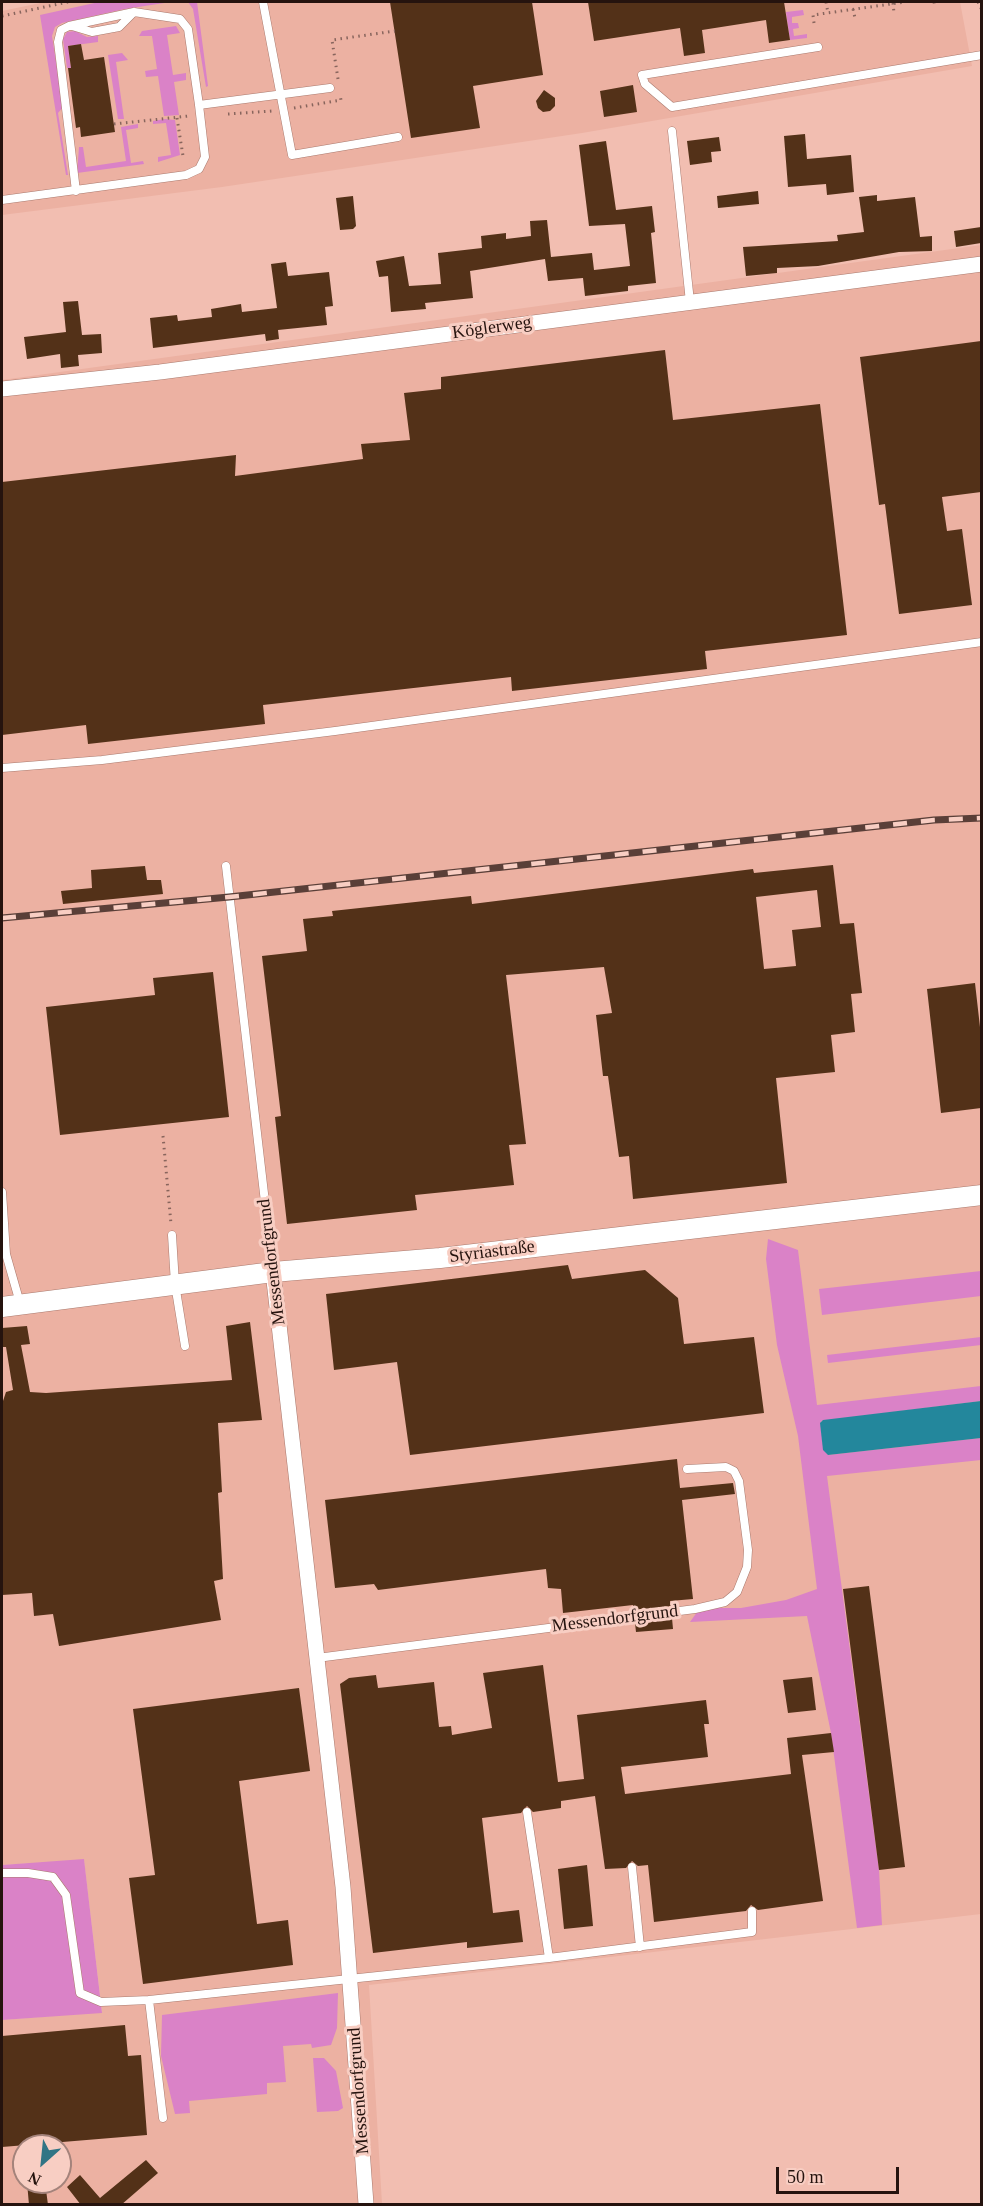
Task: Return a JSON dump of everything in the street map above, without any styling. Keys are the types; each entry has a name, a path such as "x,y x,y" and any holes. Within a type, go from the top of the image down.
{"street":[{"name":"Köglerweg","path":"2,389 172,370 981,264"},
{"name":"Styriastraße","path":"11,1306 273,1272 440,1258 981,1195"},
{"name":"Messendorfgrund","path":"273,1272 352,1978 366,2205"}],"lane":[{"path":"263,2 292,155 398,137"},
{"path":"69,26 92,33 119,27 134,12"},
{"path":"2,200 76,191 186,175 199,169 206,157 188,29 180,19 134,12 69,26 58,35 76,191"},
{"path":"818,47 642,75 645,84 672,107 981,55"},
{"path":"199,105 330,88"},
{"path":"672,131 690,302"},
{"path":"2,768 102,760 312,734 981,642"},
{"name":"Messendorfgrund","path":"226,866 273,1272"},
{"path":"2,1192 3,1240 11,1306"},
{"path":"172,1235 175,1284 184,1346"},
{"name":"Messendorfgrund","path":"317,1658 695,1609 725,1602 737,1592 747,1567 748,1550 740,1481 734,1471 726,1467 687,1469"},
{"path":"527,1812 549,1958"},
{"path":"632,1867 640,1947"},
{"path":"2,1873 28,1873 53,1877 66,1895 80,1993 101,2002 149,2000 549,1958 752,1932 752,1911"},
{"path":"149,2000 163,2118"}],"path":[{"path":"2,16 68,2"},
{"path":"826,2 828,13"},
{"path":"814,23 813,15 905,2"},
{"path":"934,2 935,7"},
{"path":"978,2 981,10"},
{"path":"893,3 894,13"},
{"path":"854,9 855,18"},
{"path":"177,118 183,156"},
{"path":"162,1136 172,1235"}],"shaded area":[{"path":"45,2 960,2 972,66 582,133 222,187 2,215 2,11"},
{"path":"99,2 171,2 125,9 62,23 55,27 52,36 63,107 58,113 68,175 66,175 40,15"},
{"path":"188,2 197,2 208,86 206,87 193,9"},
{"path":"803,10 804,15 792,17 792,23 798,23 799,28 793,29 794,36 807,34 807,38 790,40 786,12"},
{"path":"176,26 180,33 167,35 173,75 186,73 186,80 174,82 179,115 164,116 158,76 146,77 145,71 157,69 152,36 139,36 142,31"},
{"path":"75,31 87,37 98,36 98,42 68,46 71,68 67,68 63,39 67,32"},
{"path":"122,53 128,60 116,62 124,119 118,119 108,55"},
{"path":"175,120 180,155 158,162 158,157 171,155 166,123 153,124 153,121"},
{"path":"138,124 138,128 126,130 131,163 143,161 144,164 77,173 79,147 83,147 86,167 126,161 121,127"},
{"path":"981,245 981,1914 369,1985 382,2204 2,2204 2,2020 102,2012 84,1860 2,1865 2,380"},
{"path":"768,1239 798,1250 817,1405 981,1386 981,1401 821,1421 828,1455 981,1438 981,1460 827,1476 879,1870 882,1925 857,1928 831,1733 807,1616 690,1622 700,1608 741,1608 786,1600 817,1589 798,1436 777,1345 766,1259"},
{"path":"981,1271 981,1296 822,1315 819,1289"},
{"path":"981,1337 981,1345 828,1363 827,1355"},
{"path":"84,1859 102,2013 2,2020 2,1865"},
{"path":"338,1993 337,2028 331,2045 312,2048 311,2044 283,2046 286,2082 267,2083 267,2094 189,2101 190,2113 175,2114 161,2056 162,2015"},
{"path":"313,2058 324,2058 336,2071 343,2108 338,2111 317,2112"}],"water":[{"path":"981,1401 981,1438 828,1455 823,1450 820,1423 823,1420"}],"building":[{"path":"390,2 532,2 543,75 473,86 480,128 411,138"},
{"path":"588,2 784,2 790,40 769,43 766,20 702,30 705,53 684,56 680,28 594,41"},
{"path":"81,44 84,60 104,57 115,132 81,137 80,127 76,128 68,68 71,68 68,46"},
{"path":"633,85 637,112 604,117 600,91"},
{"path":"544,90 555,98 555,106 550,111 543,112 538,108 536,101"},
{"path":"805,134 807,159 851,155 854,192 827,195 826,184 788,187 784,136"},
{"path":"719,137 721,151 711,152 712,162 690,165 687,141"},
{"path":"606,141 616,210 652,206 655,232 651,233 656,283 628,286 628,291 585,296 583,278 548,281 545,259 470,271 473,298 425,303 426,309 391,312 388,276 379,277 376,261 404,256 409,286 441,284 438,253 482,248 481,236 506,233 506,239 531,236 530,221 547,220 551,257 592,253 594,270 630,266 625,224 589,226 579,145"},
{"path":"758,191 759,204 718,208 717,196"},
{"path":"877,195 877,201 915,197 920,237 932,236 932,251 899,252 818,266 777,268 777,273 746,276 743,247 838,241 837,235 864,232 859,197"},
{"path":"353,196 356,226 353,229 340,230 336,198"},
{"path":"981,227 981,243 956,247 954,231"},
{"path":"286,262 288,276 329,272 333,306 325,307 327,325 278,330 279,339 266,341 265,334 153,348 150,318 177,315 178,321 212,317 211,309 241,304 242,312 277,308 271,264"},
{"path":"78,301 82,335 101,334 102,353 78,355 79,366 61,368 60,354 27,359 24,337 66,332 63,302"},
{"path":"981,341 981,492 942,497 947,531 962,529 972,605 899,614 885,504 879,505 860,357"},
{"path":"665,350 673,420 820,404 847,635 705,651 707,669 512,691 511,677 263,705 265,724 88,744 86,725 2,735 2,482 236,455 235,476 363,459 361,444 410,440 404,393 441,389 441,377"},
{"path":"833,865 840,924 854,923 862,993 851,994 855,1032 831,1035 835,1072 776,1078 787,1183 633,1199 629,1156 619,1157 608,1076 603,1076 596,1015 612,1013 604,967 506,975 526,1144 509,1145 514,1185 415,1195 417,1210 287,1224 275,1117 281,1116 262,956 307,951 303,919 333,916 332,911 471,896 472,904 753,869 754,873","holes":["817,890 821,927 792,930 796,966 764,969 756,897"]},
{"path":"145,866 147,880 161,880 163,894 63,904 61,891 92,888 91,870"},
{"path":"213,972 229,1117 60,1135 46,1007 155,995 153,978"},
{"path":"975,983 981,1036 981,1108 941,1113 927,989"},
{"path":"568,1265 572,1279 645,1270 678,1298 684,1344 754,1337 764,1413 410,1455 397,1362 334,1370 326,1294"},
{"path":"250,1322 262,1420 218,1423 222,1492 218,1493 223,1579 214,1581 221,1620 59,1646 53,1614 34,1616 32,1593 2,1595 2,1404 6,1392 13,1390 6,1347 2,1347 2,1328 27,1326 30,1344 21,1345 30,1392 46,1393 232,1380 226,1326"},
{"path":"677,1459 680,1488 733,1483 735,1494 682,1500 693,1599 670,1601 671,1606 634,1611 633,1605 563,1613 561,1589 548,1588 546,1569 378,1590 374,1584 335,1588 325,1500"},
{"path":"869,1586 905,1867 879,1870 843,1589"},
{"path":"672,1618 673,1629 636,1632 635,1623"},
{"path":"543,1665 558,1782 584,1779 577,1715 706,1700 709,1724 704,1724 708,1757 621,1767 625,1794 791,1774 787,1738 831,1733 834,1752 802,1755 823,1901 758,1910 751,1905 746,1911 654,1922 648,1865 638,1866 632,1861 626,1868 605,1869 595,1796 561,1801 561,1808 533,1812 527,1806 521,1813 482,1818 493,1913 519,1910 523,1942 467,1948 467,1942 373,1953 340,1684 349,1678 376,1675 378,1688 434,1682 439,1727 451,1726 452,1735 492,1728 483,1673"},
{"path":"812,1677 816,1710 788,1713 783,1680"},
{"path":"299,1688 310,1771 239,1781 257,1924 288,1920 293,1965 143,1984 129,1878 155,1875 133,1709"},
{"path":"587,1865 593,1926 564,1929 558,1869"},
{"path":"125,2025 128,2056 141,2055 147,2135 72,2141 72,2134 12,2134 12,2146 2,2147 2,2036"},
{"path":"146,2160 158,2173 121,2205 81,2205 72,2193 72,2182 80,2175 100,2198"},
{"path":"28,2194 47,2194 48,2205 29,2205"}],"railway":[{"path":"2,918 229,897 934,820 982,818"}]}
